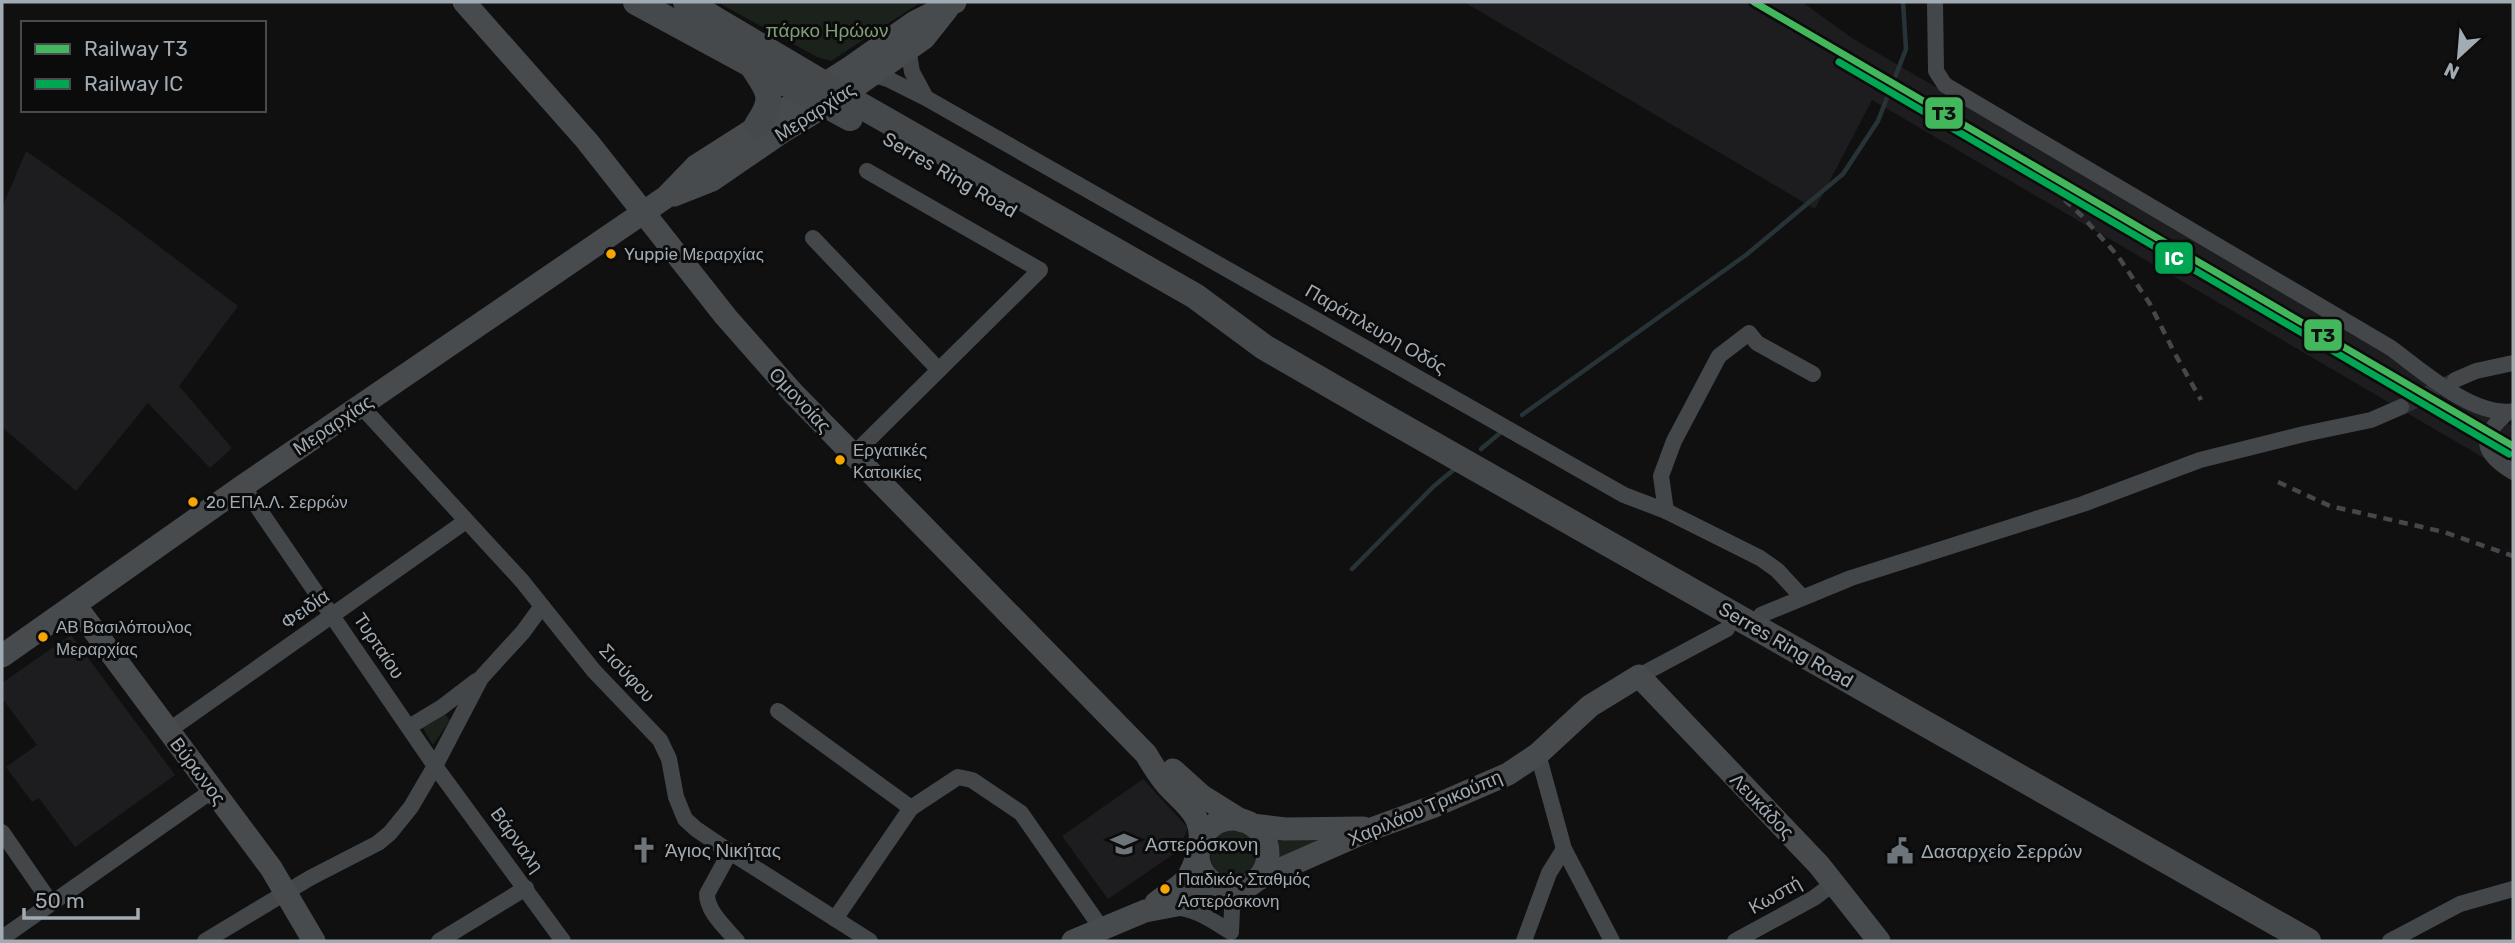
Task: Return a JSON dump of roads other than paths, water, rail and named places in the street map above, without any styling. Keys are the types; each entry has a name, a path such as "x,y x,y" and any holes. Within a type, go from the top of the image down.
{"main road":[{"name":"Serres Ring Road","path":"636,2 751,64 825,94"},
{"name":"Serres Ring Road","path":"686,2 825,94 1195,296 1264,347 2306,940"},
{"path":"751,64 767,90 769,100 767,111 757,125"}],"street":[{"path":"1935,2 1936,71 1945,85 2391,348 2440,384 2494,411 2510,411"},
{"name":"Ομονοίας","path":"466,3 587,141 746,342 1146,754 1160,777 1195,814 1200,824 1199,847"},
{"name":"Μεραρχίας","path":"666,197 712,180 915,22 952,4"},
{"name":"Μεραρχίας","path":"2,656 243,486 645,212 666,197 696,166 757,125 873,74 924,38 952,4"},
{"path":"908,48 916,83 926,98"},
{"name":"Παράπλευρη Οδός","path":"873,74 926,98 1613,489 1666,511 1760,558 1777,570 1802,597"},
{"path":"853,455 1040,270 867,172"},
{"path":"813,238 939,370"},
{"path":"1666,511 1661,477 1674,441 1718,356 1749,333 1757,343 1813,374"},
{"path":"2455,380 2476,371 2513,363"},
{"name":"Σισύφου","path":"361,406 522,581 594,671 660,740 669,759 676,797 685,819 696,830 870,941"},
{"path":"1760,615 1894,564 2083,504 2200,460 2304,433 2371,420 2401,407"},
{"path":"2510,411 2489,432 2486,447 2490,454 2513,472"},
{"name":"Τυρταίου","path":"243,486 435,766"},
{"name":"Φειδία","path":"168,731 466,521"},
{"name":"Βύρωνος","path":"75,605 286,892 314,941"},
{"path":"409,727 481,678 523,632 542,606"},
{"name":"Χαριλάου Τρικούπη","path":"1073,941 1145,911 1171,907 1234,885 1490,782 1538,754 1590,706 1639,676 1727,629"},
{"name":"Λευκάδος","path":"1639,676 1834,883 1879,941"},
{"path":"205,941 286,892 378,843 390,833 411,807 481,678"},
{"path":"778,710 911,808"},
{"path":"1146,754 1171,768 1210,801 1247,823 1265,842 1268,853 1266,863 1216,896 1220,919 1234,937"},
{"path":"1538,754 1564,849 1612,941"},
{"name":"Βάρναλη","path":"435,766 562,941"},
{"path":"835,919 911,808 958,777 972,780 1021,813 1102,929"},
{"path":"2,938 213,790"},
{"path":"1145,911 1183,885 1191,874 1205,833 1222,821 1285,829 1374,828"},
{"path":"2,832 51,903"},
{"path":"1199,847 1201,869 1211,881 1234,885"},
{"path":"1524,941 1549,873 1564,849"},
{"path":"730,852 707,898 712,910 737,941"},
{"name":"Κωστή","path":"1735,941 1819,895 1834,883"},
{"path":"439,941 526,888"},
{"path":"2390,941 2460,904 2513,888"},
{"path":"1171,907 1188,908 1202,914 1234,937"}],"waterway":[{"path":"1522,415 1746,255 1843,174 1878,121 1906,49 1903,2"},
{"path":"1481,449 1500,433"},
{"path":"1352,569 1434,486 1457,467"}],"tunnel":[{"path":"2401,407 2452,382"}],"railway":[{"path":"2041,178 2081,215 2118,256 2150,304 2201,400"},
{"path":"2096,211 2513,455"},
{"path":"2278,482 2330,506 2444,532 2513,556"}],"rail line":[{"name":"T3","path":"1754,2 2513,446"},
{"name":"IC","path":"1839,62 2509,454"}],"place":[{"name":"Yuppie Μεραρχίας","path":"611,254"},
{"name":"Εργατικές Κατοικίες","path":"840,460"},
{"name":"2ο ΕΠΑ.Λ. Σερρών","path":"193,502"},
{"name":"ΑΒ Βασιλόπουλος Μεραρχίας","path":"43,637"},
{"name":"Αστερόσκονη","path":"1124,844"},
{"name":"Άγιος Νικήτας","path":"644,850"},
{"name":"Δασαρχείο Σερρών","path":"1900,851"},
{"name":"Παιδικός Σταθμός Αστερόσκονη","path":"1165,889"}],"park label":[{"name":"πάρκο Ηρώων","path":"827,30"}]}
